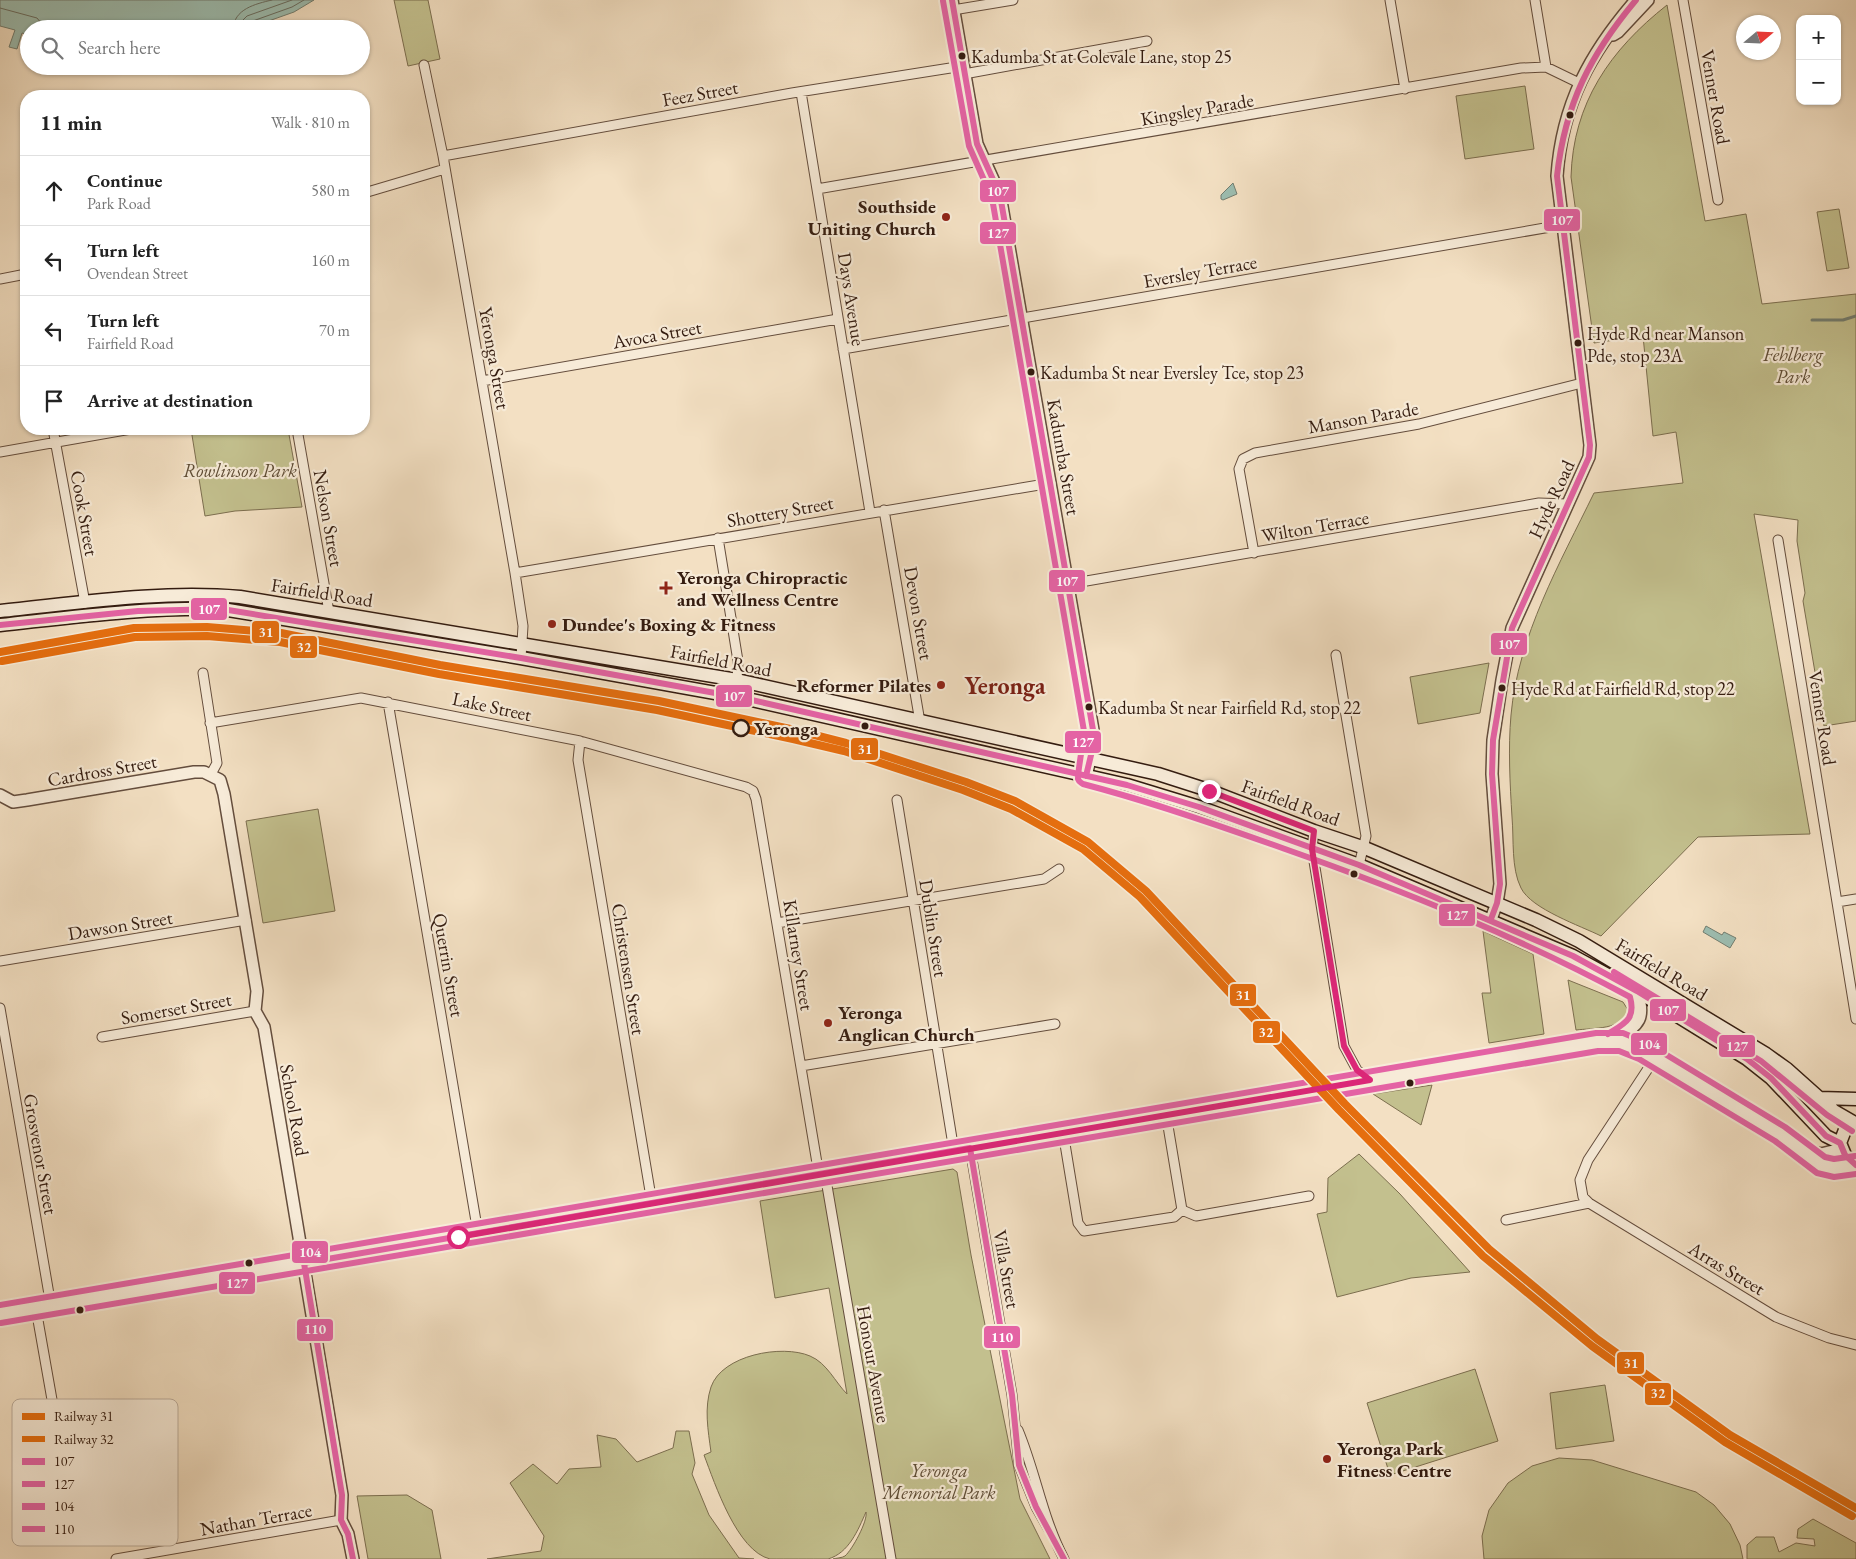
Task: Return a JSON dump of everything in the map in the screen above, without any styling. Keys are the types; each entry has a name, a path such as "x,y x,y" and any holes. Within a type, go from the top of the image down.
{"main road":[{"name":"Fairfield Road","path":"0,611 200,593 240,597 737,680 1090,761 1158,774 1208,790 1314,831 1365,848 1497,903 1579,941 1716,1022 1787,1069 1834,1111 1856,1122"},
{"name":"Fairfield Road","path":"0,625 178,608 222,609 521,658 743,698 1127,785 1199,807 1359,865 1491,919 1573,956 1637,991 1747,1059 1771,1078 1826,1136 1841,1146 1850,1161 1856,1165"},
{"path":"1819,1098 1856,1099"},
{"path":"1841,1146 1845,1130 1856,1122"}],"street":[{"path":"952,5 1013,0"},
{"path":"1390,0 1405,89"},
{"path":"1534,0 1546,67"},
{"name":"Hyde Road","path":"1491,919 1497,903 1500,884 1492,774 1494,740 1502,680 1512,628 1590,457 1557,176 1559,147 1566,115 1589,63 1608,38 1612,28 1636,0"},
{"name":"Hyde Road","path":"1608,38 1618,32 1648,0"},
{"name":"Venner Road","path":"1683,0 1718,200"},
{"name":"Kadumba Street","path":"952,5 977,144 1000,195 1069,584 1093,730 1090,761 1086,776"},
{"name":"Feez Street","path":"443,156 801,92 964,70 1147,41"},
{"name":"Yeronga Street","path":"424,65 443,156 515,572 523,626 521,658"},
{"name":"Kingsley Parade","path":"817,189 985,162 1521,68 1546,67 1579,83"},
{"name":"Days Avenue","path":"801,92 870,512"},
{"path":"370,191 445,169"},
{"name":"Eversley Terrace","path":"844,349 1562,225"},
{"path":"0,279 20,277"},
{"name":"Avoca Street","path":"482,381 838,319"},
{"name":"Manson Parade","path":"1254,553 1239,469 1243,459 1255,453 1419,424 1582,383"},
{"name":"Cook Street","path":"54,435 84,603"},
{"path":"0,452 98,435"},
{"name":"Nelson Street","path":"298,435 329,612"},
{"name":"Shottery Street","path":"515,572 1051,483"},
{"name":"Wilton Terrace","path":"1069,584 1539,503 1567,504"},
{"name":"Devon Street","path":"884,510 920,722"},
{"path":"718,538 738,661 737,680"},
{"name":"Venner Road","path":"1778,540 1856,1019"},
{"path":"1336,655 1366,829 1365,848 1359,865"},
{"path":"203,673 217,764 212,774"},
{"name":"Lake Street","path":"210,723 361,698 580,741 746,787 753,791 756,799"},
{"name":"Querrin Street","path":"388,702 478,1233"},
{"name":"Christensen Street","path":"580,741 578,760 652,1203"},
{"name":"Cardross Street","path":"0,795 13,802 194,772 212,774"},
{"name":"School Road","path":"212,774 220,780 224,794 257,991 255,1010 264,1027 342,1495 341,1520 348,1534 353,1559"},
{"name":"Killarney Street","path":"756,799 801,1066 822,1175"},
{"name":"Dublin Street","path":"897,800 954,1151"},
{"path":"1314,831 1312,849 1344,1046 1357,1070 1370,1080"},
{"path":"777,923 1044,879 1059,869"},
{"path":"1836,902 1856,899"},
{"name":"Dawson Street","path":"0,961 246,920"},
{"path":"1613,1041 1635,1027 1639,1020 1642,1009 1637,991"},
{"name":"Grosvenor Street","path":"0,1008 51,1306"},
{"name":"Somerset Street","path":"102,1036 255,1010"},
{"path":"801,1066 1055,1024"},
{"path":"0,1314 1592,1042 1613,1041 1636,1047 1802,1148 1821,1154 1841,1146"},
{"path":"1589,1203 1583,1197 1580,1180 1588,1160 1655,1058"},
{"path":"1166,1114 1182,1210"},
{"path":"1063,1132 1078,1223 1084,1231 1174,1217 1182,1210"},
{"name":"Villa Street","path":"970,1148 1017,1425 1027,1452 1048,1528 1064,1559"},
{"path":"1802,1148 1812,1159 1828,1167 1856,1165"},
{"name":"Honour Avenue","path":"822,1175 891,1559"},
{"path":"1182,1210 1196,1216 1309,1196"},
{"path":"1506,1220 1589,1203"},
{"name":"Arras Street","path":"1589,1203 1776,1317 1816,1333 1856,1345"},
{"path":"36,1309 52,1399"},
{"name":"Nathan Terrace","path":"116,1559 341,1520"}],"green space":[{"path":"394,0 428,0 440,59 408,66"},
{"name":"Fehlberg Park","path":"1667,5 1705,221 1746,214 1762,304 1856,294 1856,721 1824,726 1803,601 1805,593 1797,541 1798,520 1754,514 1810,834 1698,837 1601,936 1545,910 1526,896 1521,888 1516,872 1514,854 1510,728 1515,686 1531,628 1555,573 1594,493 1683,483 1676,432 1653,436 1643,336 1594,343 1571,177 1573,150 1579,125 1587,102 1598,80 1628,40"},
{"path":"1525,86 1534,149 1465,159 1456,96"},
{"path":"1839,209 1849,268 1827,271 1817,212"},
{"name":"Rowlinson Park","path":"192,435 289,435 302,507 235,511 205,516"},
{"path":"1489,663 1480,713 1418,724 1410,677"},
{"path":"318,809 335,911 263,923 246,821"},
{"path":"1483,931 1533,954 1544,1034 1489,1043 1482,993 1491,993"},
{"path":"1568,980 1623,1002 1628,1010 1626,1017 1607,1027 1576,1030"},
{"path":"1432,1085 1421,1125 1373,1094"},
{"path":"1359,1154 1400,1194 1470,1272 1411,1278 1337,1297 1317,1214 1327,1212 1328,1178"},
{"name":"Yeronga Memorial Park","path":"953,1169 957,1172 971,1255 1020,1499 1050,1559 833,1559 845,1556 852,1548 862,1528 866,1512 852,1540 842,1552 835,1556 828,1559 770,1559 758,1553 747,1543 738,1530 721,1499 704,1455 711,1452 707,1411 711,1387 717,1376 727,1367 740,1360 754,1355 784,1351 816,1359 826,1368 847,1394 829,1288 775,1298 760,1201"},
{"path":"1475,1369 1498,1441 1390,1475 1367,1403"},
{"path":"1605,1385 1614,1441 1556,1449 1550,1393"},
{"path":"676,1431 689,1431 695,1463 692,1474 709,1515 739,1558 754,1559 487,1559 541,1551 544,1536 510,1483 533,1464 557,1484 569,1469 601,1467 597,1435 616,1439 637,1462 673,1448"},
{"path":"1559,1458 1592,1460 1696,1492 1714,1505 1730,1524 1740,1545 1743,1559 1484,1559 1482,1536 1489,1510 1508,1483 1532,1466"},
{"path":"407,1495 432,1510 441,1559 368,1559 357,1496"},
{"path":"1813,1519 1856,1543 1856,1559 1747,1559 1747,1545 1756,1537 1774,1537 1779,1552 1796,1543 1815,1546 1814,1539 1797,1538 1798,1529"}],"water":[{"path":"0,0 314,0 294,12 271,20 20,20 20,39 17,49 9,47 15,30 0,26"},
{"path":"1233,183 1237,194 1223,200 1221,199 1221,195"},
{"path":"1706,926 1722,935 1724,932 1736,938 1730,948 1703,932"}],"waterway":[{"path":"1812,320 1843,320 1856,316"}],"rail line":[{"name":"31","path":"0,652 134,628 207,627 281,633 440,665 659,701 795,730 846,743 966,782 1015,801 1088,842 1146,891 1345,1104 1489,1249 1597,1339 1730,1435 1856,1508"},
{"name":"32","path":"2,661 135,637 207,636 280,642 439,674 657,710 793,739 844,751 963,790 1011,809 1083,849 1140,897 1339,1110 1483,1256 1592,1346 1725,1442 1852,1516"}],"transit line":[{"name":"107","path":"952,0 977,144 1000,195 1093,730 1092,751 1086,776"},
{"name":"107","path":"1491,919 1497,903 1500,884 1492,774 1493,740 1512,628 1589,457 1590,445 1557,176 1561,150 1573,103 1582,82 1605,41 1636,0"},
{"name":"127","path":"943,1 969,146 992,198 1084,731 1079,781 1083,784 1134,798 1210,823 1329,865 1417,898 1546,954 1630,997 1631,1011 1628,1020 1608,1034"},
{"name":"107","path":"0,625 138,611 222,609 521,658 743,698 1127,785 1199,807 1359,865 1573,956 1637,991 1747,1059 1771,1078 1826,1136 1840,1143 1845,1155 1856,1165"},
{"name":"127","path":"1614,972 1761,1061 1827,1115 1852,1131"},
{"name":"104","path":"0,1305 1596,1033 1623,1033 1647,1043 1785,1127 1825,1157 1834,1159 1855,1156"},
{"name":"127","path":"1,1323 1598,1051 1619,1051 1639,1059 1775,1141 1817,1173 1834,1177 1856,1174"},
{"name":"110","path":"353,1559 348,1534 341,1520 342,1495 304,1263 970,1148 1012,1395 1019,1465 1036,1507 1064,1559"}],"place":[{"name":"Kadumba St at Colevale Lane, stop 25","path":"962,56"},
{"name":"Southside Uniting Church","path":"946,217"},
{"name":"Hyde Rd near Manson Pde, stop 23A","path":"1578,343"},
{"name":"Kadumba St near Eversley Tce, stop 23","path":"1031,372"},
{"name":"Yeronga Chiropractic and Wellness Centre","path":"666,588"},
{"name":"Dundee's Boxing & Fitness","path":"552,624"},
{"name":"Reformer Pilates","path":"941,685"},
{"name":"Hyde Rd at Fairfield Rd, stop 22","path":"1502,688"},
{"name":"Kadumba St near Fairfield Rd, stop 22","path":"1089,707"},
{"name":"Yeronga","path":"741,728"},
{"name":"Yeronga Anglican Church","path":"828,1023"},
{"name":"Yeronga Park Fitness Centre","path":"1327,1459"}],"district":[{"name":"Yeronga","path":"1005,686"}],"route":[{"path":"458,1237 1370,1080 1357,1070 1344,1046 1312,849 1314,831 1209,791"}]}
